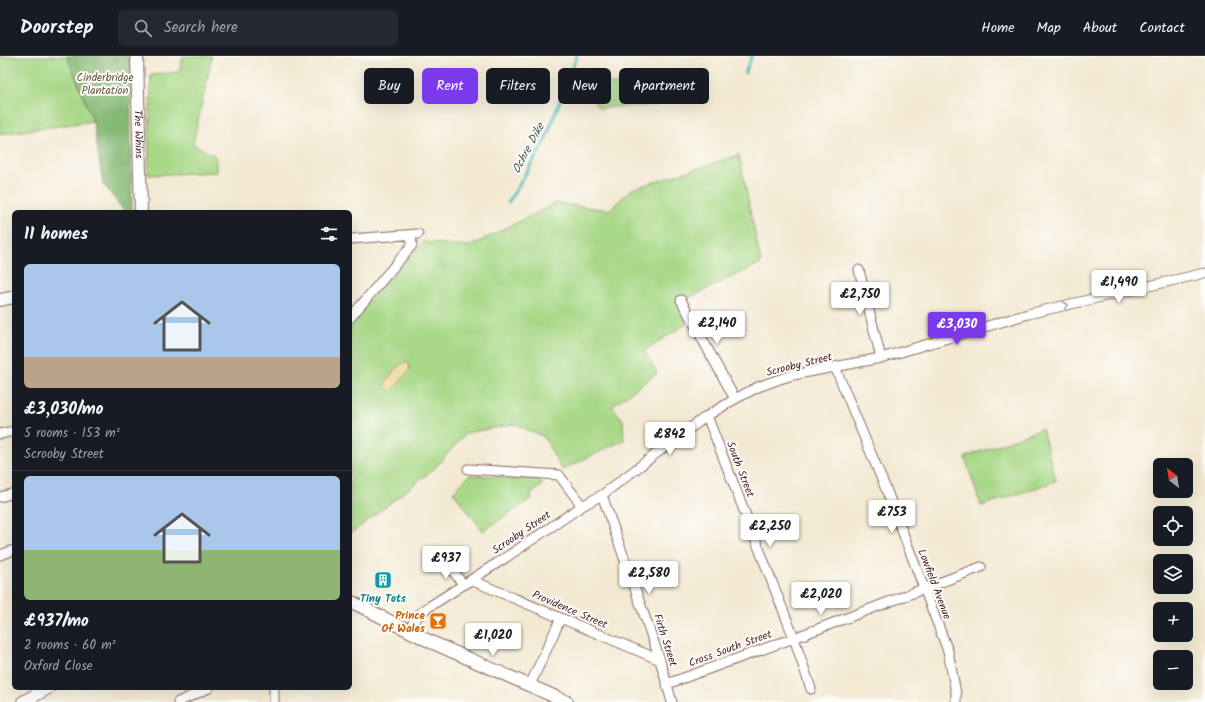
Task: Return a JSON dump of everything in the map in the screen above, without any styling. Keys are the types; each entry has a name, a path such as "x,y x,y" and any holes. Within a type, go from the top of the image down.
{"main road":[{"name":"The Whins","path":"137,56 141,210"},
{"path":"0,300 12,297"},
{"path":"352,602 431,642 567,702"},
{"path":"23,702 44,690"}],"street":[{"path":"352,239 414,235 412,245 352,316"},
{"path":"859,270 881,358"},
{"name":"Scrooby Street","path":"409,631 415,619 424,610 582,506 602,495 707,416 758,387 777,380 881,358 1028,314 1205,273"},
{"path":"681,300 735,399"},
{"name":"Lowfield Avenue","path":"835,367 888,494 948,651 956,693 956,702"},
{"name":"South Street","path":"707,416 794,638 811,689"},
{"path":"0,434 12,431"},
{"path":"468,469 559,475 582,506"},
{"path":"0,497 12,494"},
{"name":"Firth Street","path":"602,495 660,660 672,702"},
{"path":"0,555 12,551"},
{"path":"430,565 441,556 467,582"},
{"name":"Cross South Street","path":"667,684 794,638 981,566"},
{"name":"Providence Street","path":"467,582 561,618 660,660"},
{"path":"530,685 561,618"},
{"path":"178,702 205,690"},
{"path":"274,690 274,702"}],"green space":[{"path":"0,56 67,56 93,121 0,134"},
{"name":"Cinderbridge Plantation","path":"67,56 130,56 132,210 123,210 103,184 93,121"},
{"path":"183,56 212,56 193,144 215,156 217,172 148,175 151,75 179,72"},
{"path":"611,84 619,86 619,104 658,104 658,105 599,108 596,104 611,104"},
{"path":"739,155 761,263 684,300 686,324 644,351 657,373 612,406 623,420 624,440 562,470 544,437 515,424 466,433 434,469 352,532 352,319 423,242 470,246 556,203 609,210 632,189"},
{"path":"1042,429 1056,481 981,506 965,457"},
{"path":"470,475 539,479 542,485 530,494 532,498 483,531 453,492"}],"sand":[{"path":"408,361 410,369 391,392 385,387 385,383 397,367"}],"waterway":[{"name":"Ochre Dike","path":"508,203 544,143 577,56"},
{"path":"745,73 752,56"}],"place":[{"name":"Tiny Tots","path":"383,580"},
{"name":"Prince Of Wales","path":"438,621"}]}
